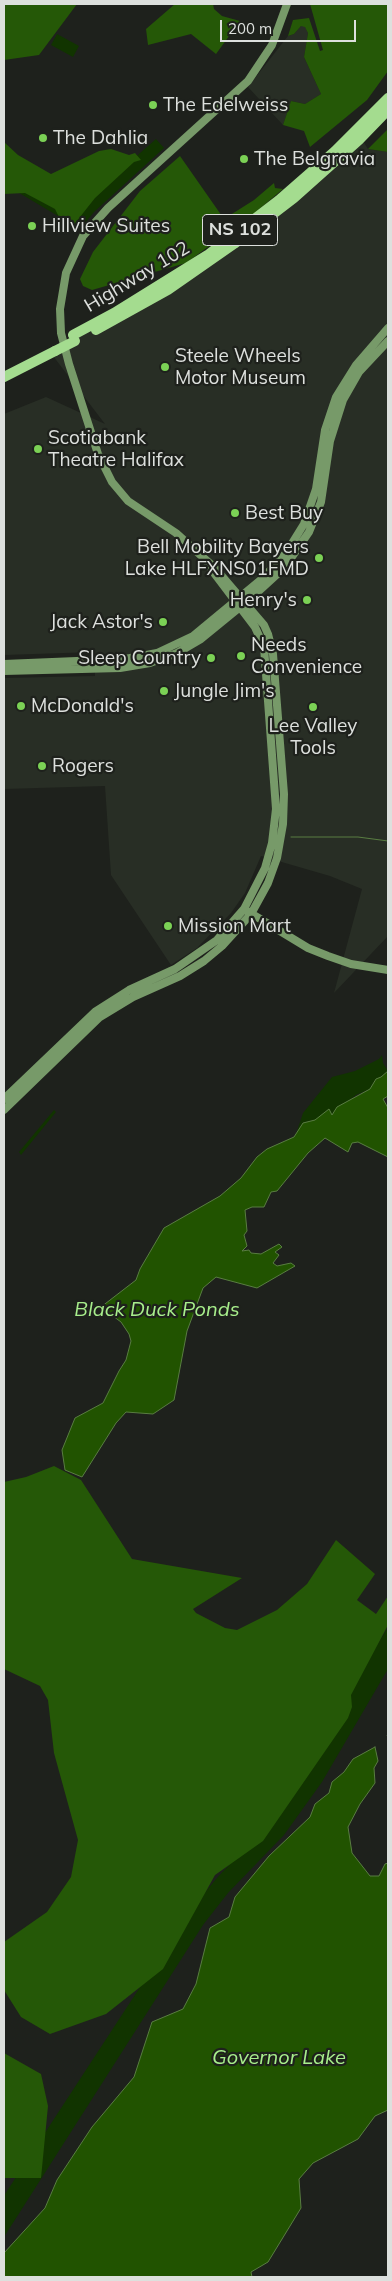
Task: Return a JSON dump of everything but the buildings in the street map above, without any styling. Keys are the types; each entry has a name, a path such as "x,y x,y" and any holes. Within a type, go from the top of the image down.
{"highway":[{"name":"Highway 102","path":"74,338 209,254 279,200 335,151 388,98"},
{"name":"Highway 102","path":"4,377 54,348 168,290 234,244 294,198 359,140 388,110"},
{"name":"Highway 102","path":"4,369 54,348"}],"street":[{"path":"240,602 215,568 176,533 128,501 104,469 65,349 60,318 62,288 73,254 83,236 97,218 196,126 242,88 258,68 276,38 287,4"},
{"path":"388,328 346,378 336,397 325,430 316,489 304,524 286,553 240,602 222,612 193,636 150,655 125,659 4,664 4,671 120,668 150,663 168,657 193,644 240,602 285,567 309,532 321,502 330,441 343,400 359,372 388,341"},
{"path":"4,1110 47,1065 100,1017 133,997 180,976 204,961 222,946 268,884 277,858 283,824 284,794 272,647 264,625 222,584 205,559"},
{"path":"222,584 226,601 222,612"},
{"path":"247,911 308,948 351,964 388,970"},
{"path":"4,1099 96,1011 129,990 176,969 200,954 247,911"}],"shaded area":[{"path":"4,4 77,4 39,55 4,60"},
{"path":"175,4 213,4 214,9 222,16 240,21 216,54 191,34 148,45 146,29"},
{"path":"310,4 388,4 388,71 367,100 310,147 304,131 283,125 291,101 305,104 321,94 304,57 308,33 305,27 301,26 294,34 288,36 293,20 309,18 320,51 323,50"},
{"path":"301,26 305,26 308,33 304,57 321,94 305,104 291,101 283,125 248,87 288,36 294,34"},
{"path":"57,34 79,46 73,57 51,45"},
{"path":"388,129 388,152 368,149"},
{"path":"156,139 164,148 94,212 80,229 4,184 61,194 107,182"},
{"path":"363,141 368,149 388,152 388,936 334,993 362,889 330,876 261,856 245,893 231,913 197,948 171,965 111,875 105,786 4,789 4,678 95,676 94,652 4,655 4,414 46,397 105,424 50,352 307,187"},
{"path":"4,142 18,155 51,174 99,151 111,149 129,155 135,153 141,160 134,162 95,198 72,227 61,221 55,209 25,193 4,194"},
{"path":"180,156 224,219 254,200 274,183 275,188 283,189 257,211 186,263 92,290 83,286 80,279 93,252 140,191"},
{"path":"382,1055 383,1063 388,1071 376,1079 370,1089 356,1095 331,1115 329,1110 315,1120 303,1123 296,1134 303,1113 332,1077 355,1071 379,1059"},
{"path":"54,1110 56,1112 21,1155 19,1152"},
{"path":"54,1466 81,1480 132,1559 242,1578 193,1609 196,1613 225,1628 237,1630 277,1610 307,1584 336,1540 375,1574 357,1600 376,1614 388,1596 388,1625 351,1695 352,1707 348,1718 263,1841 215,1875 163,1969 106,2014 50,2034 21,2017 4,1990 4,1942 47,1912 71,1877 78,1840 54,1753 48,1700 40,1686 4,1669 4,1482 26,1477"},
{"path":"388,1627 388,1669 322,1782 284,1835 228,1893 203,1925 4,2237 5,2194 189,1912 216,1879 270,1821"},
{"path":"4,2053 41,2074 48,2106 41,2178 4,2178"}],"water":[{"name":"Black Duck Ponds","path":"388,1071 388,1096 383,1099 388,1108 388,1157 358,1142 352,1143 348,1152 325,1138 308,1153 277,1191 271,1192 264,1207 252,1207 245,1210 247,1231 244,1235 247,1246 242,1251 249,1250 251,1253 261,1254 279,1244 282,1247 275,1252 279,1255 273,1263 277,1266 291,1263 295,1266 257,1288 216,1277 203,1288 187,1331 174,1400 153,1414 126,1412 116,1423 82,1477 65,1470 62,1450 75,1418 103,1403 126,1360 131,1341 121,1322 101,1307 136,1280 140,1269 164,1228 220,1196 241,1178 257,1157 267,1149 294,1137 303,1123 315,1120 329,1109 332,1115 337,1107 370,1089 376,1079"},
{"name":"Governor Lake","path":"375,1747 378,1761 374,1768 375,1783 360,1804 348,1827 352,1853 370,1876 379,1876 385,1864 388,1863 388,2110 375,2116 358,2139 313,2163 299,2179 301,2208 268,2262 251,2272 252,2277 4,2277 4,2253 45,2208 57,2180 92,2127 134,2077 152,2022 183,2009 196,1984 210,1928 229,1917 235,1897 269,1856 310,1817 315,1804 329,1793 332,1782 344,1772 353,1759"}],"waterway":[{"path":"291,837 358,837 388,841"}],"place":[{"name":"The Edelweiss","path":"153,105"},
{"name":"The Dahlia","path":"43,138"},
{"name":"The Belgravia","path":"244,159"},
{"name":"Hillview Suites","path":"32,226"},
{"name":"Steele Wheels Motor Museum","path":"165,367"},
{"name":"Scotiabank Theatre Halifax","path":"38,449"},
{"name":"Best Buy","path":"235,513"},
{"name":"Bell Mobility Bayers Lake HLFXNS01FMD","path":"319,558"},
{"name":"Henry's","path":"307,600"},
{"name":"Jack Astor's","path":"163,622"},
{"name":"Needs Convenience","path":"241,656"},
{"name":"Sleep Country","path":"211,658"},
{"name":"Jungle Jim's","path":"164,691"},
{"name":"McDonald's","path":"21,706"},
{"name":"Lee Valley Tools","path":"313,707"},
{"name":"Rogers","path":"42,766"},
{"name":"Mission Mart","path":"168,926"}]}
